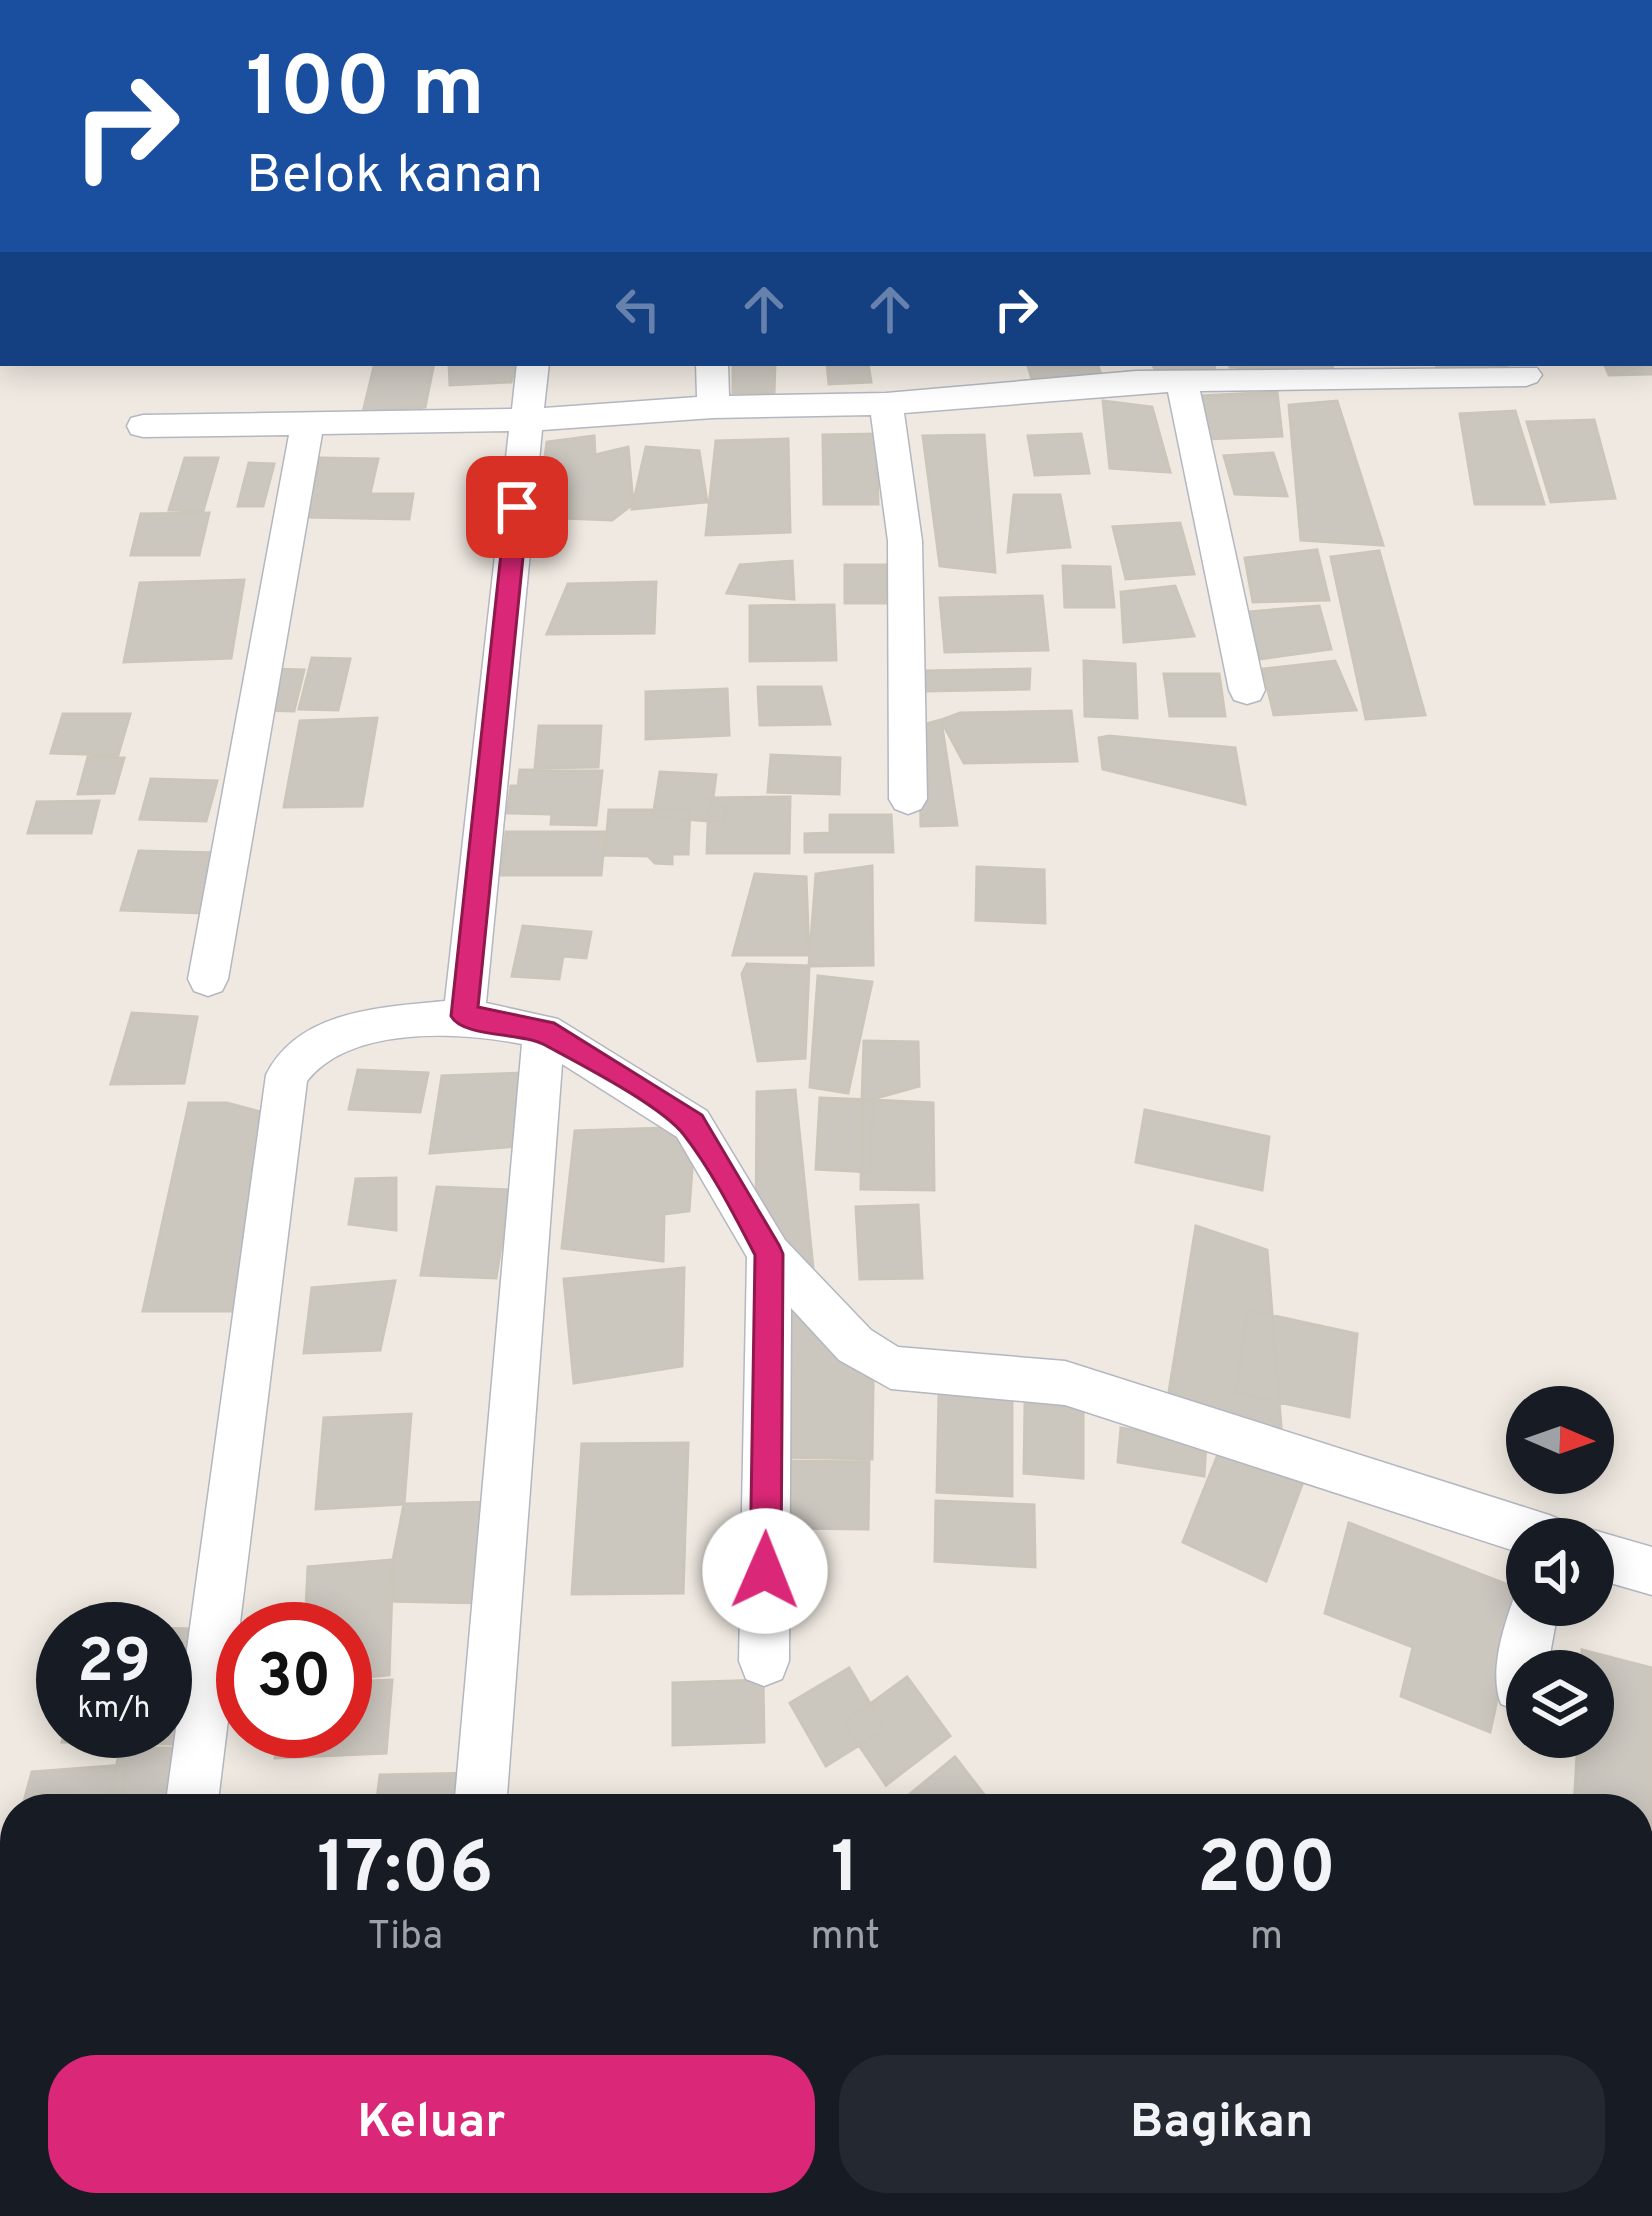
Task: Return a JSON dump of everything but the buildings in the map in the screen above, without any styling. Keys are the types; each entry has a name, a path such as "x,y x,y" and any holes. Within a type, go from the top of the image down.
{"street":[{"path":"464,1016 532,366"},
{"path":"712,366 712,407"},
{"path":"143,426 526,420 712,407 886,404 1134,373 1183,381 1420,370 1526,375"},
{"path":"1183,381 1246,690"},
{"path":"886,404 905,541 908,799"},
{"path":"208,980 307,424"},
{"path":"193,1794 287,1075 299,1053 356,1031 464,1016 544,1030 692,1124 769,1254 855,1345 891,1368 1065,1383 1506,1525"},
{"path":"481,1794 544,1030"},
{"path":"764,1661 769,1254"},
{"path":"1614,1560 1652,1571"}],"route":[{"path":"517,507 464,1016 544,1030 643,1089 692,1124 745,1209 769,1254 765,1571"}]}
